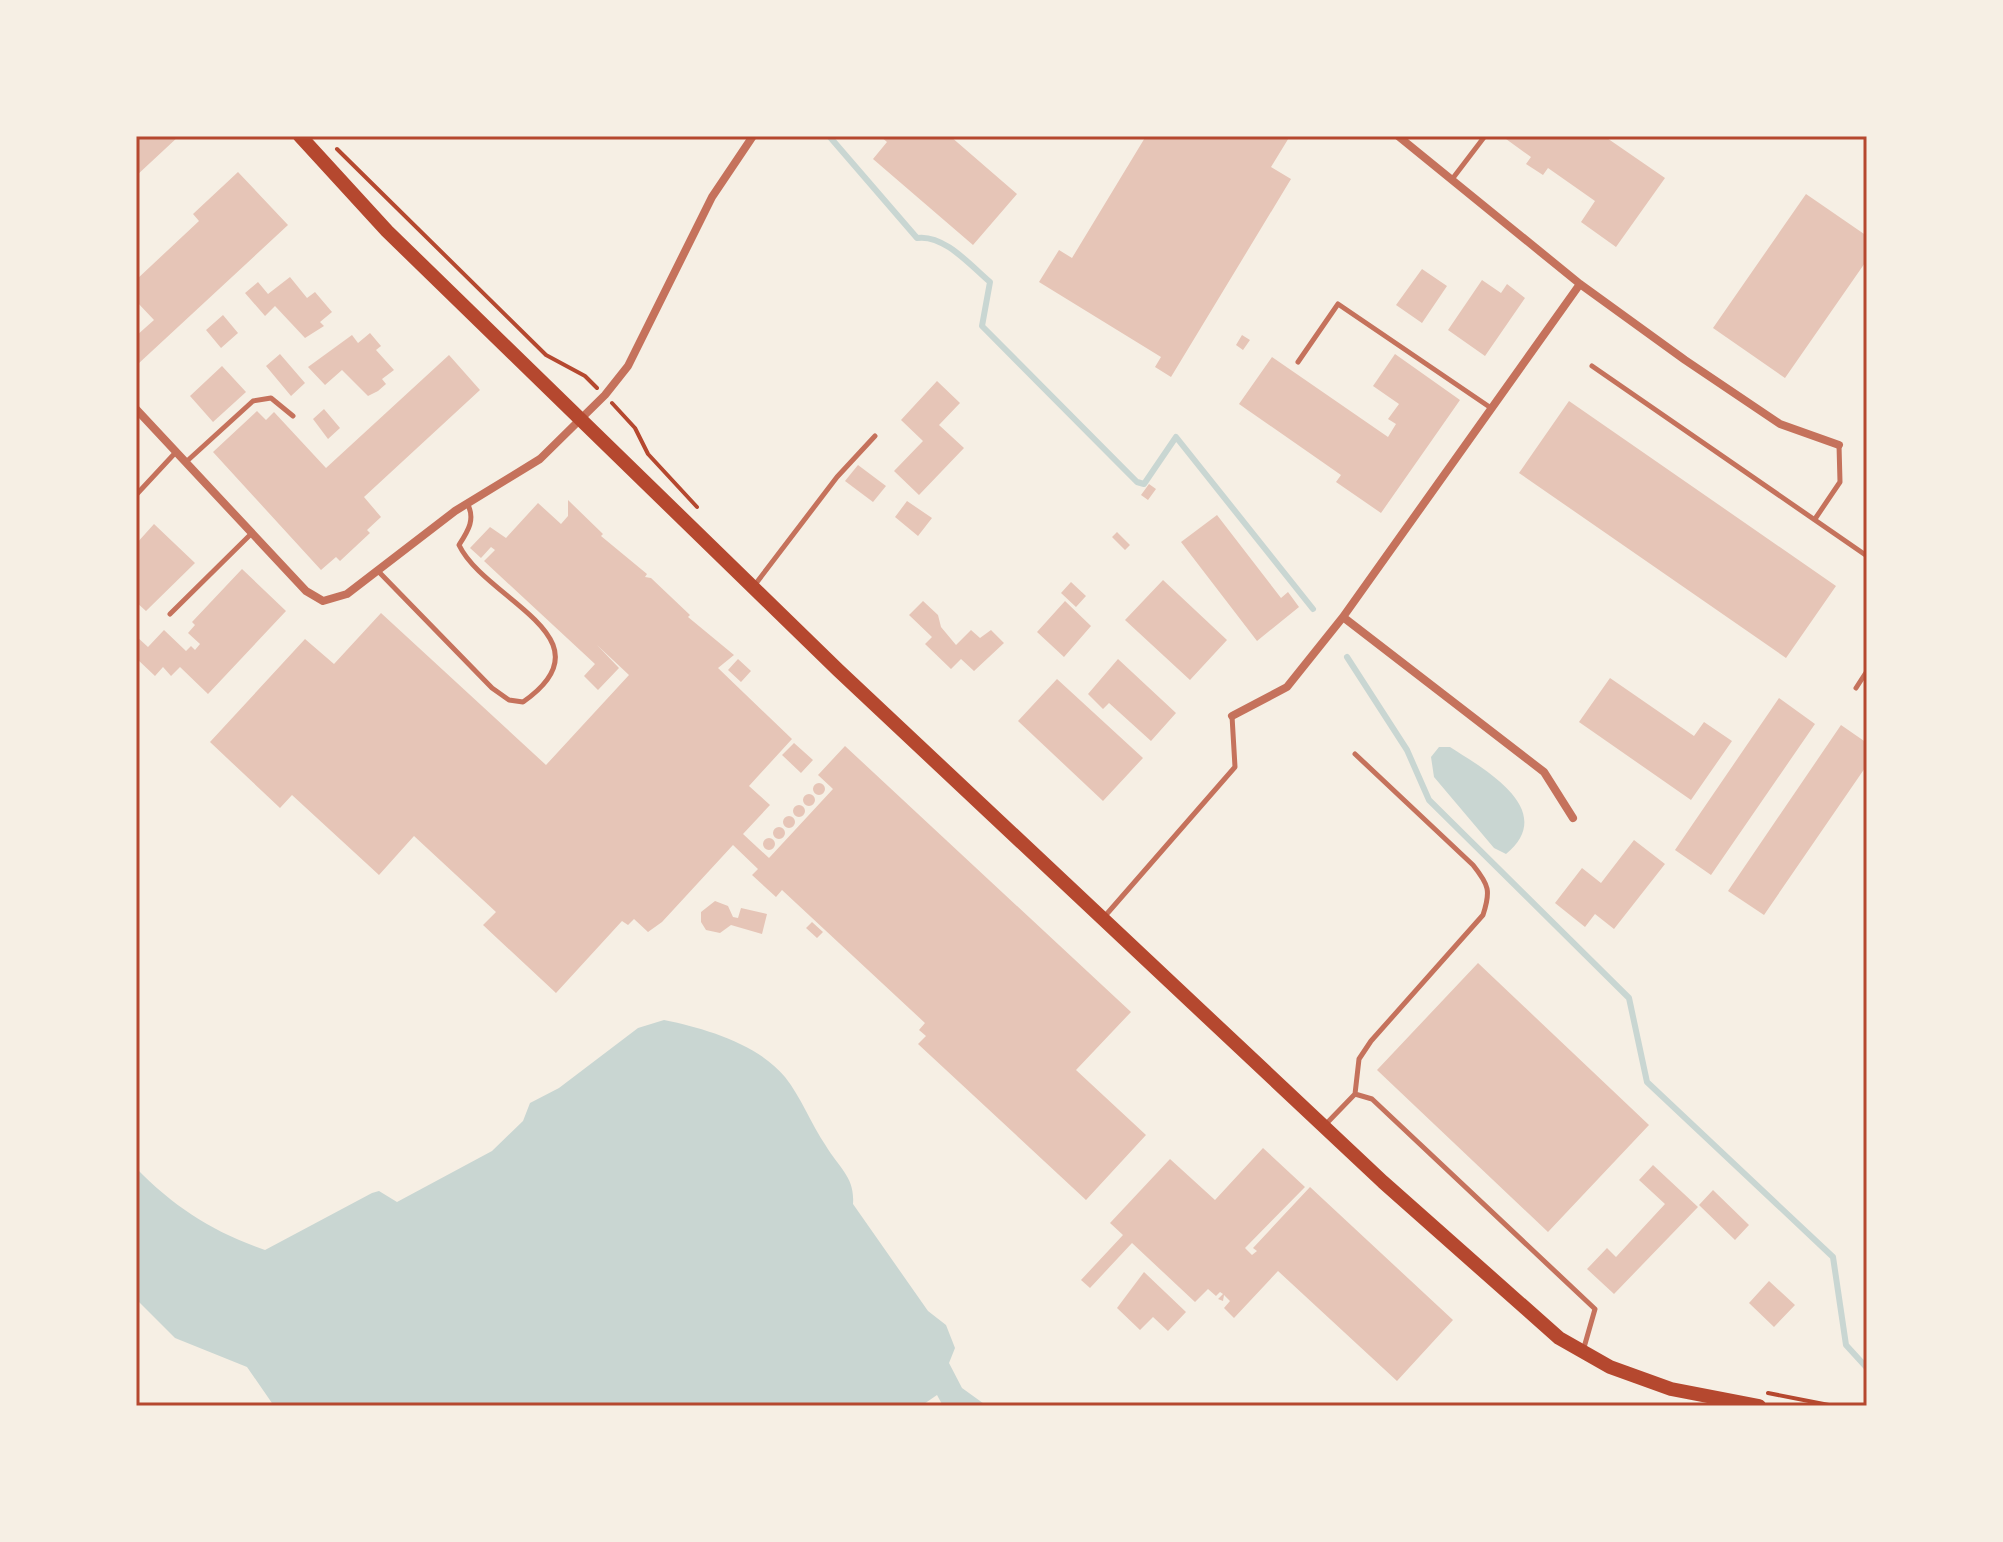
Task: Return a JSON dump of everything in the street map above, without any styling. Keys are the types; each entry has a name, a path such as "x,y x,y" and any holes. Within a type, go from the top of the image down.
{"main road":[{"path":"300,136 387,231 753,586 1324,1126 1559,1338 1610,1367 1671,1389 1761,1399"}],"street":[{"path":"136,409 306,591 323,601 347,594 467,503 540,459 605,395 628,366 712,197 753,136"},
{"path":"1398,136 1580,284 1780,424 1839,445"},
{"path":"1232,716 1287,687 1343,617 1580,284"},
{"path":"1343,617 1544,772 1573,818"}],"lane":[{"path":"1453,178 1485,136"},
{"path":"1298,362 1338,304 1491,408"},
{"path":"1592,366 1867,556"},
{"path":"186,462 253,401 271,398 293,416"},
{"path":"753,586 837,477 875,436"},
{"path":"1815,519 1840,482 1839,445"},
{"path":"136,495 177,452"},
{"path":"377,571 492,688 509,700 523,702 539,691 551,675 558,655 555,641 534,618 468,563 459,545 472,522 473,512 467,503"},
{"path":"170,614 252,533"},
{"path":"1856,688 1867,671"},
{"path":"1104,917 1235,767 1232,716"},
{"path":"1324,1126 1355,1094 1359,1059 1371,1041 1483,915 1490,895 1484,879 1473,865 1355,754"},
{"path":"1355,1094 1372,1099 1595,1309 1582,1352"}],"path":[{"path":"334,147 546,355 585,376 605,395 635,428 648,454 704,515"},
{"path":"1761,1399 1834,1406"}],"shaded area":[{"path":"1439,747 1450,747 1481,767 1511,792 1521,807 1524,822 1520,838 1506,854 1494,848 1434,777 1431,757"},
{"path":"664,1020 729,1039 760,1055 785,1077 849,1180 853,1204 928,1311 946,1325 955,1348 949,1363 962,1388 987,1406 943,1406 937,1395 921,1406 274,1406 247,1367 175,1338 136,1299 136,1168 195,1217 265,1250 372,1193 379,1191 397,1202 492,1151 523,1121 530,1103 559,1088 638,1028"}],"building":[{"path":"136,136 179,136 136,176"},
{"path":"880,136 950,136 1017,194 973,245 873,159 887,142"},
{"path":"1146,136 1290,136 1271,167 1291,179 1171,377 1155,367 1161,357 1039,282 1059,250 1072,258"},
{"path":"1509,136 1604,136 1665,178 1616,247 1581,222 1595,201 1548,168 1543,175 1526,164 1531,157 1506,139"},
{"path":"238,172 288,225 138,364 136,336 154,320 136,301 136,280 199,221 193,214"},
{"path":"1806,194 1867,236 1867,260 1785,378 1713,328"},
{"path":"1422,269 1447,286 1422,323 1396,305"},
{"path":"290,277 307,298 315,292 332,312 320,322 324,326 305,338 275,306 265,316 245,293 258,282 268,294"},
{"path":"1482,280 1501,293 1507,284 1525,298 1485,356 1448,330"},
{"path":"223,315 238,333 221,348 206,330"},
{"path":"370,333 381,346 376,350 394,370 382,379 386,384 378,391 368,396 342,370 325,385 308,367 352,335 358,343"},
{"path":"1242,335 1250,340 1243,350 1236,345"},
{"path":"280,354 305,383 291,396 266,366"},
{"path":"1395,354 1460,400 1381,513 1336,482 1341,475 1239,404 1272,357 1388,437 1396,424 1388,419 1399,404 1373,386"},
{"path":"449,355 480,390 364,497 381,517 367,530 370,533 340,561 336,557 321,570 213,452 257,411 266,420 274,412 326,468"},
{"path":"222,366 246,392 213,422 190,396"},
{"path":"937,381 960,403 939,425 964,448 919,495 894,471 923,441 901,420"},
{"path":"1569,401 1836,586 1786,658 1519,473"},
{"path":"324,409 340,428 328,439 313,419"},
{"path":"858,465 886,486 873,502 845,481"},
{"path":"1149,484 1156,489 1148,500 1141,495"},
{"path":"568,500 603,534 601,536 734,655 718,668 792,739 749,786 770,805 743,834 769,858 833,789 818,775 845,746 1131,1012 1076,1070 1146,1135 1086,1200 918,1044 926,1036 919,1030 925,1023 782,890 776,897 752,875 758,869 733,845 662,922 648,932 634,919 628,925 622,921 556,993 483,925 496,912 414,836 379,875 292,795 280,808 210,742 305,639 334,664 381,613 546,765 629,675 597,645 619,668 598,690 584,676 595,664 484,561 495,550 491,547 481,558 470,548 490,527 506,538 538,503 561,524 568,516"},
{"path":"907,501 932,518 918,536 895,517"},
{"path":"1217,515 1281,598 1288,592 1299,607 1257,641 1181,542"},
{"path":"154,524 195,563 146,611 136,602 136,544"},
{"path":"1117,532 1130,545 1125,550 1112,537"},
{"path":"242,569 286,611 208,694 180,667 171,676 163,667 155,676 136,658 136,636 148,647 164,630 186,651 191,646 195,650 200,644 188,633 195,625 192,622"},
{"path":"1163,580 1227,640 1190,680 1125,620"},
{"path":"1071,582 1086,596 1076,607 1061,593"},
{"path":"923,601 938,615 941,627 956,645 971,630 980,638 991,630 1004,643 974,671 961,659 951,669 925,644 932,637 909,615"},
{"path":"1065,601 1091,626 1064,657 1037,632"},
{"path":"738,659 751,671 741,682 728,670"},
{"path":"1118,659 1176,713 1151,741 1109,703 1103,709 1088,694"},
{"path":"1610,678 1694,736 1704,722 1732,741 1691,800 1579,722"},
{"path":"1057,679 1143,758 1103,801 1018,721"},
{"path":"1779,698 1815,724 1711,875 1675,850"},
{"path":"1841,725 1867,743 1867,765 1764,915 1728,891"},
{"path":"794,743 813,760 801,773 782,755"},
{"path":"819,783 825,789 819,795 813,789"},
{"path":"809,794 815,800 809,806 803,800"},
{"path":"799,805 805,811 799,817 793,811"},
{"path":"789,816 795,822 789,828 783,822"},
{"path":"779,827 785,833 779,839 773,833"},
{"path":"769,838 775,844 769,850 763,844"},
{"path":"1634,840 1665,864 1614,929 1595,914 1585,927 1555,903 1582,868 1601,883"},
{"path":"715,901 728,906 733,917 738,918 741,908 767,914 762,934 731,925 720,933 706,930 701,922 701,912"},
{"path":"812,922 823,932 817,938 806,928"},
{"path":"1478,963 1649,1125 1548,1232 1377,1070"},
{"path":"1263,1148 1305,1187 1245,1248 1252,1255 1257,1251 1253,1248 1310,1187 1453,1320 1397,1381 1278,1271 1234,1318 1224,1308 1230,1301 1224,1295 1223,1301 1218,1299 1223,1294 1220,1292 1216,1296 1208,1289 1195,1302 1132,1243 1090,1288 1081,1280 1123,1235 1110,1223 1170,1159 1215,1200"},
{"path":"1653,1165 1698,1207 1614,1294 1587,1269 1607,1248 1616,1257 1665,1204 1639,1180"},
{"path":"1713,1190 1749,1225 1735,1240 1699,1205"},
{"path":"1144,1272 1186,1312 1168,1331 1153,1317 1140,1330 1117,1308"},
{"path":"1769,1281 1795,1305 1774,1327 1749,1303"}],"waterway":[{"path":"829,136 917,238 927,238 947,246 990,282 982,326 1137,482 1144,484 1176,437 1313,609"},
{"path":"1347,657 1407,750 1429,800 1629,998 1647,1082 1833,1257 1846,1345 1867,1368"}]}
